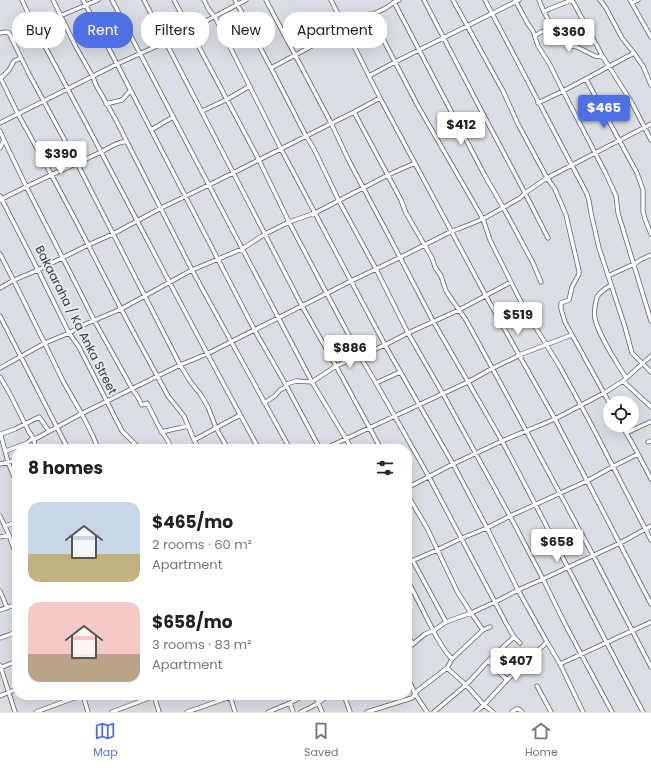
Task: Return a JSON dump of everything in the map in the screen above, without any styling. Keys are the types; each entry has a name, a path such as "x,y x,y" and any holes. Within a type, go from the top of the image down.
{"street":[{"path":"22,0 28,12"},
{"path":"53,0 58,12"},
{"path":"83,0 254,331 286,385 317,444"},
{"path":"65,14 98,0"},
{"path":"112,0 312,382 349,444"},
{"path":"144,0 150,12"},
{"path":"174,0 181,12"},
{"path":"204,0 384,345 453,464 518,590 560,664 583,712"},
{"path":"235,0 314,149 339,201 376,269 408,333 510,516 612,712"},
{"path":"209,20 246,0"},
{"path":"266,0 433,321 502,441 536,504 606,643 643,712"},
{"path":"331,0 337,12"},
{"path":"375,12 399,0"},
{"path":"424,0 548,238"},
{"path":"453,0 503,91 518,124 547,178 555,189 566,215 578,274 572,286 569,300 561,304 562,316 606,396"},
{"path":"485,0 538,103 584,187 608,276 632,353 651,372"},
{"path":"369,76 517,0 528,24 533,31 538,46 596,153 616,196 618,213 651,321"},
{"path":"539,0 553,29 556,30 568,44 577,46 595,56 603,57"},
{"path":"544,12 572,0 603,57 632,102 651,140"},
{"path":"600,0 622,38 643,66 651,85"},
{"path":"638,0 631,1 651,37"},
{"path":"394,2 485,176 533,263 541,282"},
{"path":"65,25 127,142 192,270 287,444"},
{"path":"535,36 540,32 553,29"},
{"path":"0,33 10,33 12,40"},
{"path":"387,47 418,106 483,219 490,240 525,309 581,405 614,466 651,540"},
{"path":"16,48 180,365 208,407 216,428 225,444"},
{"path":"46,48 138,221 169,283 256,444"},
{"path":"0,123 152,48"},
{"path":"169,48 302,306 378,444"},
{"path":"200,48 360,356 411,444"},
{"path":"271,68 308,48"},
{"path":"355,48 380,98 486,296 555,419 651,604"},
{"path":"538,103 634,53"},
{"path":"21,58 14,61 9,70 0,78 18,114 52,174 120,309 168,396 184,416 196,444"},
{"path":"586,79 636,171 644,190 643,211 651,234"},
{"path":"202,111 226,100 250,86"},
{"path":"106,104 122,100 130,91"},
{"path":"0,288 113,234 161,208 380,98"},
{"path":"354,112 401,200 406,213 432,258 435,267 441,276 446,291 466,320 493,368 651,667"},
{"path":"151,130 173,118"},
{"path":"24,444 132,388 254,331 452,231 483,219 516,200 547,178 651,124"},
{"path":"0,131 26,186 94,320 134,392 142,405 147,403 161,432 170,444"},
{"path":"0,148 4,140"},
{"path":"0,199 123,141 127,142"},
{"path":"0,368 45,343 120,309 192,270 242,249 265,234 289,222 315,213 388,175 415,163"},
{"name":"Bakaaraha / Ka Anka Street","path":"0,199 38,270 69,333 79,347 122,431 135,444"},
{"path":"0,254 96,444"},
{"path":"608,276 651,255"},
{"path":"264,403 284,388 286,384 296,381 312,382 336,366 459,310 511,282"},
{"path":"611,285 597,298 595,304 595,318 624,380 651,407"},
{"path":"0,316 65,444"},
{"path":"335,444 419,406 519,355 572,335"},
{"path":"412,486 476,453 527,432 581,405 624,380 651,356"},
{"path":"376,383 400,372"},
{"path":"0,377 34,438 35,444"},
{"path":"194,440 240,415"},
{"path":"12,472 0,436 1,433 26,424 39,417 49,431"},
{"path":"650,422 626,433 651,479"},
{"path":"161,432 188,426"},
{"path":"412,446 514,637 520,643"},
{"path":"6,451 12,449"},
{"path":"446,622 413,561 587,481 638,454"},
{"path":"0,464 12,461"},
{"path":"645,468 651,467"},
{"path":"412,503 457,591 483,630"},
{"path":"0,516 12,544"},
{"path":"5,526 12,524"},
{"path":"412,644 425,634 433,631 446,622 495,602 620,543 651,526"},
{"path":"0,537 9,535"},
{"path":"412,589 433,631 446,652 452,658"},
{"path":"0,591 7,608"},
{"path":"0,610 12,606"},
{"path":"560,664 651,622"},
{"path":"412,698 417,691 447,668 452,658 483,630 490,627"},
{"path":"0,638 12,634"},
{"path":"434,712 466,685 488,661 514,637"},
{"path":"476,712 547,642"},
{"path":"488,661 507,680"},
{"path":"12,663 0,667 15,712"},
{"path":"447,668 493,712"},
{"path":"537,686 551,712"},
{"path":"412,687 427,712"},
{"path":"0,696 12,691"},
{"path":"36,712 68,700"},
{"path":"84,700 88,712"},
{"path":"112,712 142,700"},
{"path":"156,700 159,712"},
{"path":"187,712 219,700"},
{"path":"231,700 235,712"},
{"path":"268,712 296,700"},
{"path":"317,700 322,712"},
{"path":"301,712 322,700"},
{"path":"346,700 350,712"},
{"path":"367,712 406,700"},
{"path":"290,703 293,712"},
{"path":"512,712 518,709 522,712"}]}
